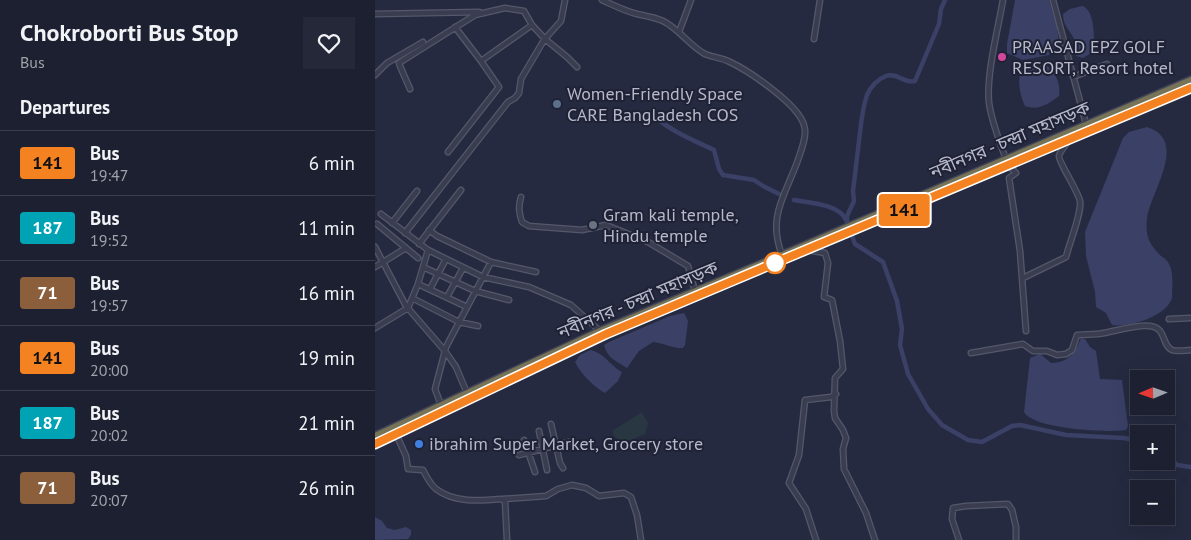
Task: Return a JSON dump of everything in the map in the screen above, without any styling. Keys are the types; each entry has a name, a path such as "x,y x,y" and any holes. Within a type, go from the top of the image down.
{"highway":[{"name":"নবীনগর - চন্দ্রা মহাসড়ক","path":"1069,135 1086,124 1191,80"},
{"name":"নবীনগর - চন্দ্রা মহাসড়ক","path":"375,436 600,331 695,291 719,284 859,229 1069,135 1191,88"},
{"name":"নবীনগর - চন্দ্রা মহাসড়ক","path":"375,444 606,334 842,228 1007,162"}],"street":[{"path":"405,233 508,102 515,98 520,88 521,80 545,39 561,21 565,0"},
{"path":"602,0 636,14 664,21 705,54 732,62 780,96 798,112 805,125 805,136 794,172 775,220 776,235 782,255"},
{"path":"679,32 691,0"},
{"path":"814,39 820,0"},
{"path":"1003,0 989,91 992,116 1007,162 1016,173 1009,178 1020,251 1026,330"},
{"path":"1053,0 1086,124"},
{"path":"411,89 399,63 475,14 505,8 524,11 532,25 545,39 567,56 577,67"},
{"path":"375,9 375,14 485,12"},
{"path":"481,61 532,25"},
{"path":"449,152 499,88 455,27"},
{"path":"375,75 387,63 423,42"},
{"path":"1073,77 1107,64"},
{"path":"1023,278 1066,257 1077,220 1080,202 1071,180 1059,160 1059,154 1069,135"},
{"path":"419,244 461,190"},
{"path":"393,223 417,191"},
{"path":"521,197 519,213 522,222 529,226 582,230 606,225 622,230 648,242 688,266 695,291"},
{"path":"381,214 419,244 446,260 483,277 529,287 571,305 600,331"},
{"path":"377,224 418,258"},
{"path":"429,230 437,236 491,262 536,272"},
{"path":"375,247 408,308 457,367 467,393"},
{"path":"375,267 406,248"},
{"path":"375,328 408,308 418,284 428,250"},
{"path":"806,250 825,253 828,261 824,297 832,300 843,369 835,378 835,418 846,438 843,450 845,468 866,514 875,540"},
{"path":"431,289 446,260"},
{"path":"441,405 435,389 445,351 491,262"},
{"path":"423,267 475,291 509,300"},
{"path":"447,298 463,268"},
{"path":"418,284 467,307"},
{"path":"412,298 459,322 478,326"},
{"path":"1169,319 1191,318"},
{"path":"971,354 1023,344 1033,351 1047,351 1057,355 1066,354 1072,350 1077,335 1101,334 1149,326 1157,328 1162,333 1167,346 1173,351 1191,350"},
{"path":"816,540 806,509 789,483 799,455 805,400 835,394"},
{"path":"551,424 560,463 563,468"},
{"path":"539,431 547,470"},
{"path":"396,434 406,456 408,469 423,470 435,488 447,495 467,500 546,496 558,489 572,485 586,488 599,496 625,493 631,497 637,515 641,540"},
{"path":"524,440 535,472"},
{"path":"519,455 569,442"},
{"path":"501,499 505,501 507,540"},
{"path":"959,540 953,519 953,508 958,506 1008,504 1012,510 1016,527 1016,540"}],"shaded area":[{"path":"642,412 648,423 645,434 624,443 614,436 612,431"}],"water":[{"path":"1015,0 1049,0 1057,27 1059,43 1049,55 1023,60 1007,53"},
{"path":"1082,6 1086,8 1092,19 1094,33 1093,52 1083,58 1076,56 1076,44 1063,19 1063,14 1070,9"},
{"path":"1041,62 1050,68 1056,76 1059,85 1059,96 1039,107 1025,106 1020,91 1020,75 1025,68"},
{"path":"1147,127 1159,134 1165,143 1167,154 1147,218 1147,235 1157,252 1168,262 1171,268 1172,298 1163,310 1147,319 1128,325 1112,325 1106,313 1096,307 1095,292 1086,256 1085,232 1123,138 1129,132"},
{"path":"684,313 688,321 683,348 653,342 639,351 627,368 613,359 605,349 604,345 609,342 670,316"},
{"path":"1081,338 1085,339 1090,347 1096,351 1100,379 1122,380 1128,426 1126,430 1103,431 1055,426 1030,418 1024,412 1030,358 1040,354 1051,363 1057,363 1073,353"},
{"path":"590,350 599,353 622,372 618,381 605,393 588,379 575,362 580,355"},
{"path":"375,517 382,521 387,528 395,530 406,527 411,530 411,535 408,539 375,540"}],"waterway":[{"path":"945,0 941,9 939,24 915,81 908,81 890,75 877,81 868,92 861,123 853,191 854,201 847,216 847,222 855,244 883,262 897,301 902,329 900,345 908,374 928,409 942,425 968,440 982,442 1012,426 1020,425 1066,435 1130,439"},
{"path":"653,115 674,130 714,150 719,169 723,175 754,180 779,194"},
{"path":"794,200 831,207 846,220"},
{"path":"1175,463 1191,467"}],"bus line":[{"name":"141","path":"375,444 606,334 1191,88"}],"place":[{"name":"PRAASAD EPZ GOLF RESORT, Resort hotel","path":"1002,57"},
{"name":"Women-Friendly Space CARE Bangladesh COS","path":"557,104"},
{"name":"Gram kali temple, Hindu temple","path":"593,225"},
{"name":"ibrahim Super Market, Grocery store","path":"419,444"}]}
